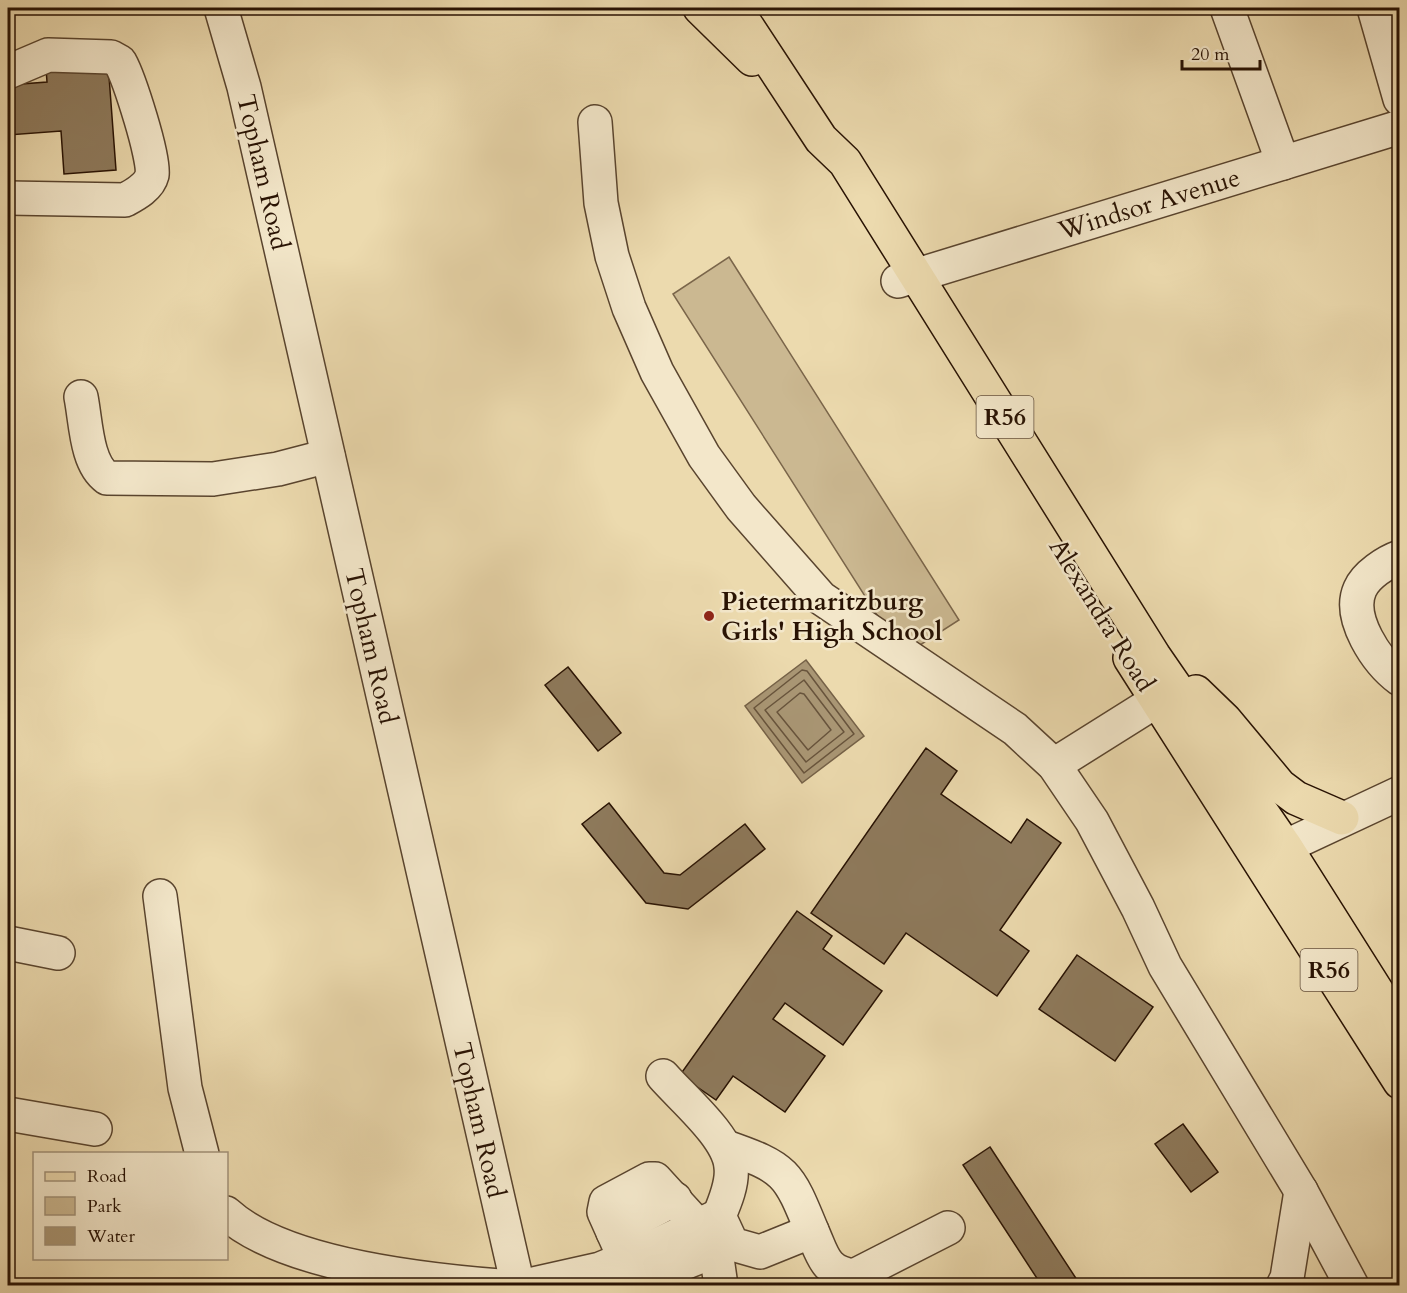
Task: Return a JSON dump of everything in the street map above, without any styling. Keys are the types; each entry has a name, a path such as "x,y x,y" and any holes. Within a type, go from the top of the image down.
{"main road":[{"path":"700,8 797,102"},
{"name":"Alexandra Road","path":"735,8 821,139 845,162 907,278 1165,695 1272,852 1400,1028"},
{"name":"Alexandra Road","path":"907,278 1154,656 1165,695"},
{"path":"1154,656 1225,720 1280,786 1296,798 1342,818"},
{"name":"Alexandra Road","path":"1272,852 1400,1082"}],"street":[{"name":"Topham Road","path":"221,8 244,87 518,1286"},
{"path":"1227,8 1283,163"},
{"path":"1374,8 1400,99"},
{"path":"8,72 48,55 111,57 120,62 151,157 152,175 141,191 125,200 8,198"},
{"path":"595,122 602,203 615,267 657,372 710,465 748,516 821,598 1016,729 1054,765 1108,851 1165,966 1301,1191 1352,1286"},
{"name":"Windsor Avenue","path":"907,278 1400,127"},
{"path":"81,397 94,460 98,471 107,478 213,479 278,469 328,456"},
{"path":"1400,557 1374,572 1360,588 1356,603 1359,619 1372,649 1400,679"},
{"path":"1054,765 1165,695"},
{"path":"1272,852 1400,792"},
{"path":"160,896 185,1088 201,1152"},
{"path":"8,944 58,952"},
{"path":"663,1076 726,1147 732,1168 716,1234 721,1286"},
{"path":"8,1114 95,1129"},
{"path":"726,1147 777,1167 798,1197 828,1267 841,1274 854,1276 948,1228"},
{"path":"1282,1286 1287,1278 1301,1191"},
{"path":"626,1269 675,1199 716,1234 760,1252 812,1231"},
{"path":"228,1214 249,1230 292,1250 322,1259 449,1282 500,1286"},
{"path":"524,1286 600,1269 626,1269 716,1234"}],"green space":[{"path":"729,257 959,620 903,656 673,294"}],"water":[{"path":"806,660 864,736 802,783 745,706"}],"building":[{"path":"108,63 116,170 64,174 61,131 8,135 8,85 47,82 46,68"},
{"path":"568,667 621,733 598,751 545,685"},
{"path":"926,748 957,771 941,794 1011,843 1027,819 1061,843 1000,930 1029,951 997,996 906,933 884,964 811,913"},
{"path":"609,803 664,873 680,875 745,824 765,849 688,909 646,903 582,824"},
{"path":"797,911 832,936 823,949 882,991 843,1045 785,1003 773,1019 825,1056 785,1112 733,1076 716,1100 680,1075"},
{"path":"1077,955 1153,1007 1115,1061 1039,1009"},
{"path":"1183,1124 1218,1172 1191,1192 1155,1144"},
{"path":"990,1147 1081,1286 1042,1286 963,1165"}],"place":[{"name":"Pietermaritzburg Girls' High School","path":"709,616"}]}
